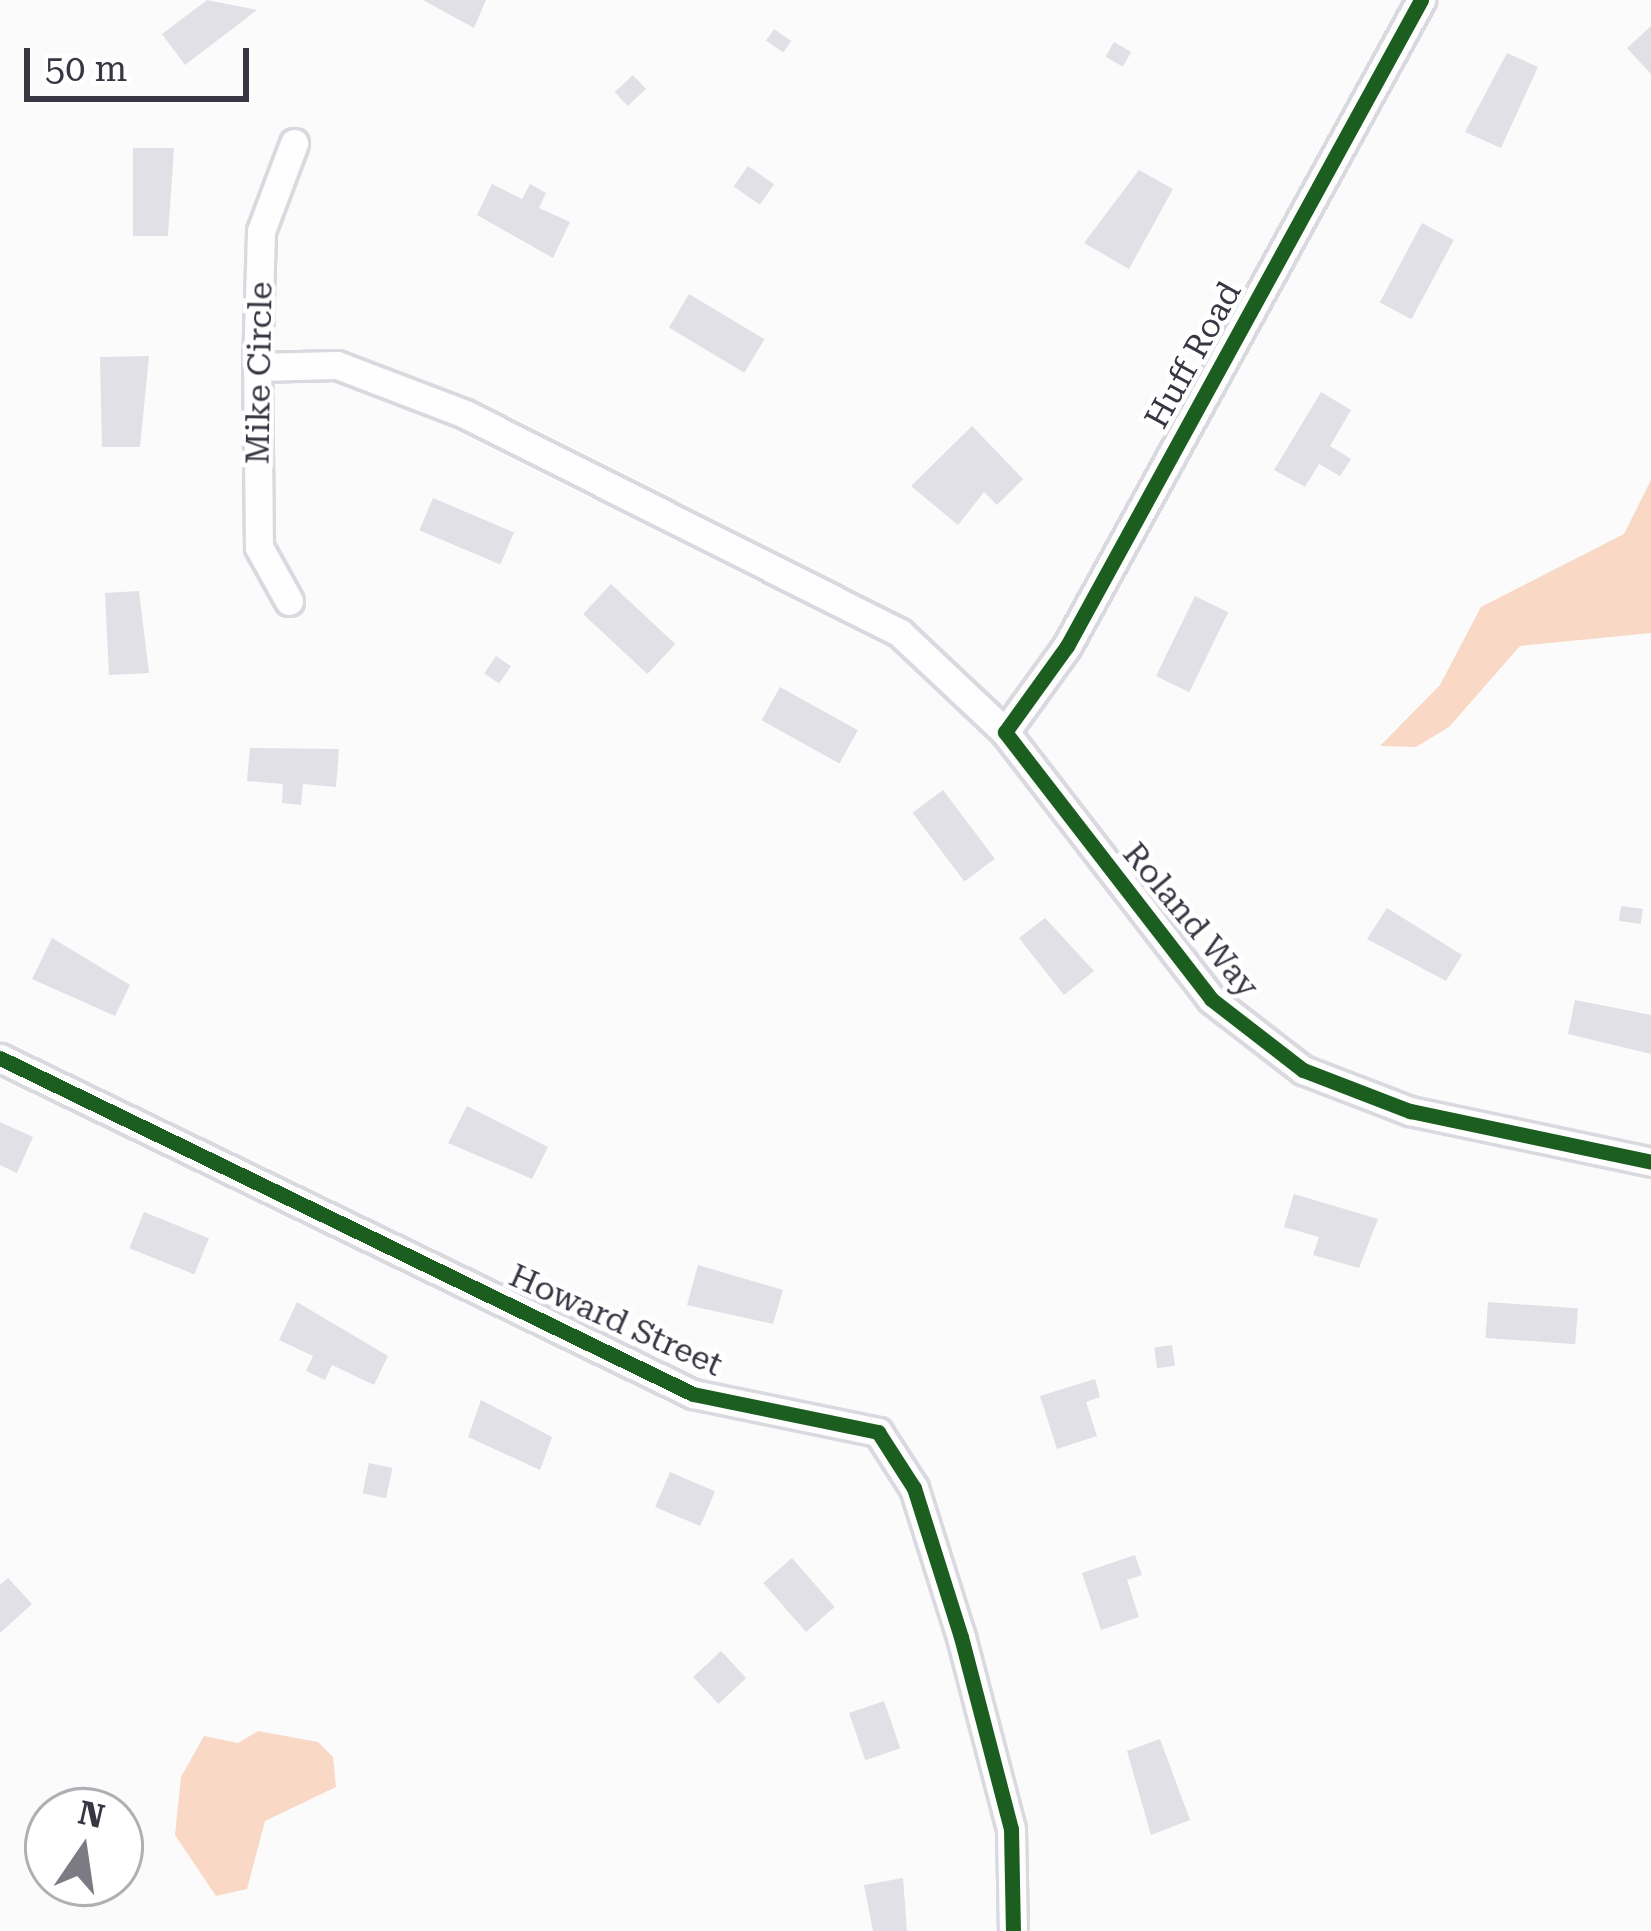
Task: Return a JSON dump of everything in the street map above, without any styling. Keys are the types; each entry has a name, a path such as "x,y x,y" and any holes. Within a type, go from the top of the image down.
{"street":[{"name":"Huff Road","path":"1005,732 1067,646 1421,0"},
{"name":"Mike Circle","path":"290,601 259,547 257,367 261,231 294,143"},
{"name":"Roland Way","path":"257,367 337,364 593,476 900,633 1005,732 1210,999 1288,1060 1410,1111 1651,1162"},
{"name":"Howard Street","path":"0,1058 693,1394 878,1432 914,1488 961,1636 1011,1829 1013,1931"}],"shaded area":[{"path":"1651,480 1651,633 1520,646 1449,727 1416,747 1380,746 1440,685 1481,607 1624,534"},
{"path":"258,1731 318,1742 333,1757 336,1787 265,1821 247,1889 216,1896 175,1835 181,1777 204,1736 238,1743"}],"building":[{"path":"207,0 257,10 185,65 162,34"},
{"path":"423,0 486,0 474,28"},
{"path":"1651,26 1651,74 1627,48"},
{"path":"774,29 791,41 783,53 766,40"},
{"path":"1114,42 1131,52 1123,67 1106,57"},
{"path":"1507,53 1538,67 1501,148 1465,132"},
{"path":"633,75 646,89 628,106 615,92"},
{"path":"133,148 174,148 168,236 133,236"},
{"path":"748,166 774,184 760,205 734,186"},
{"path":"1139,170 1173,189 1129,269 1084,243"},
{"path":"492,184 522,199 530,184 546,193 539,208 570,222 553,258 477,215"},
{"path":"1422,223 1454,240 1412,319 1380,302"},
{"path":"689,294 764,339 744,373 669,327"},
{"path":"149,356 140,447 102,447 100,357"},
{"path":"1321,392 1351,410 1330,446 1351,459 1340,476 1319,464 1305,487 1274,470"},
{"path":"972,426 1023,479 997,505 984,492 958,525 911,486"},
{"path":"433,498 514,532 500,565 419,530"},
{"path":"611,584 675,644 647,674 583,614"},
{"path":"139,591 149,673 109,675 105,593"},
{"path":"1195,596 1228,612 1189,692 1156,676"},
{"path":"496,656 511,666 499,683 484,673"},
{"path":"780,687 858,730 839,763 762,720"},
{"path":"250,748 339,749 336,787 303,784 301,805 282,803 283,784 247,781"},
{"path":"943,790 995,859 964,882 913,813"},
{"path":"1621,906 1643,909 1641,924 1619,921"},
{"path":"1387,908 1462,955 1446,981 1367,939"},
{"path":"1045,918 1094,971 1064,995 1019,938"},
{"path":"52,938 130,985 115,1016 32,979"},
{"path":"1575,1000 1651,1015 1651,1054 1568,1034"},
{"path":"467,1106 548,1147 532,1179 448,1143"},
{"path":"0,1122 33,1137 17,1173 0,1165"},
{"path":"1294,1194 1378,1219 1359,1268 1313,1255 1319,1237 1284,1227"},
{"path":"144,1212 209,1238 194,1274 129,1248"},
{"path":"698,1265 783,1290 773,1324 687,1305"},
{"path":"297,1302 388,1356 374,1385 332,1365 325,1380 306,1371 313,1356 279,1340"},
{"path":"1488,1302 1578,1308 1575,1344 1485,1338"},
{"path":"1172,1345 1175,1366 1157,1368 1154,1348"},
{"path":"1095,1379 1100,1397 1086,1402 1097,1436 1057,1449 1040,1396"},
{"path":"481,1400 552,1437 540,1470 468,1437"},
{"path":"369,1463 392,1468 386,1498 363,1493"},
{"path":"670,1472 715,1491 700,1526 655,1507"},
{"path":"1135,1555 1142,1575 1127,1580 1139,1617 1101,1630 1082,1573"},
{"path":"792,1558 835,1607 806,1632 763,1583"},
{"path":"8,1578 32,1604 0,1633 0,1585"},
{"path":"721,1651 746,1678 718,1704 693,1677"},
{"path":"884,1701 900,1748 865,1760 849,1713"},
{"path":"1160,1739 1190,1820 1151,1835 1127,1751"},
{"path":"903,1878 907,1931 873,1931 864,1885"}],"cycle path":[{"path":"1421,0 1067,646 1005,732 1211,999 1303,1070 1410,1111 1651,1162"},
{"path":"0,1058 693,1394 878,1432 914,1488 961,1637 1011,1829 1013,1931"}]}
